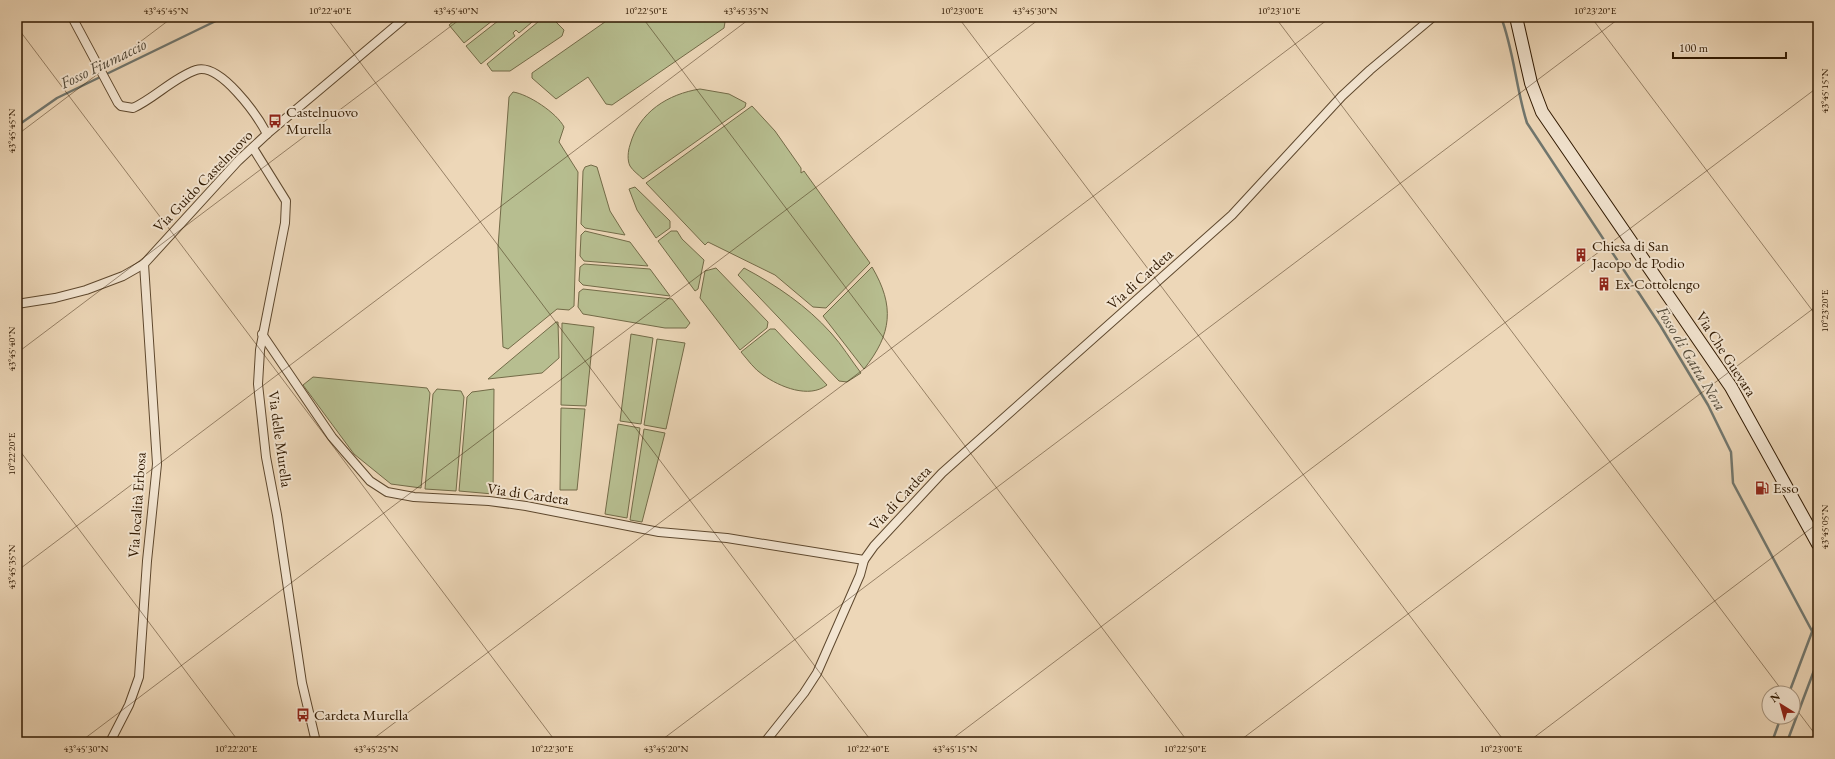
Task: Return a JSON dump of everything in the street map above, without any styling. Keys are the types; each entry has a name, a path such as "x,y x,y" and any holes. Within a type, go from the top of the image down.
{"main road":[{"name":"Via Che Guevara","path":"1516,17 1532,87 1542,112 1731,386 1818,544"}],"street":[{"path":"72,17 104,79 121,106 133,108 191,72 207,69 213,71 238,94 256,114 267,134"},
{"name":"Via Guido Castelnuovo","path":"17,304 47,300 86,290 123,276 144,264 233,167 267,134 406,17"},
{"name":"Via di Cardeta","path":"765,742 804,693 817,673 860,575 864,560 882,537 942,474 1232,215 1342,96 1370,70 1434,17"},
{"name":"Via delle Murella","path":"253,148 286,201 285,223 262,334 258,384 266,457 277,515 302,683 316,742"},
{"name":"Via località Erbosa","path":"110,742 129,706 139,677 147,561 157,464 144,264"},
{"name":"Via di Cardeta","path":"262,334 332,437 370,481 387,492 414,496 489,501 526,506 659,532 727,538 864,560"}],"green space":[{"path":"459,17 497,17 464,43 449,25"},
{"path":"503,17 538,17 519,33 516,30 513,33 515,36 481,64 466,46"},
{"path":"544,17 551,17 564,30 562,36 510,71 492,71 487,64"},
{"path":"612,17 721,17 725,22 724,28 612,105 606,104 588,77 556,99 532,78 532,73"},
{"path":"700,89 729,94 746,103 745,107 643,179 631,168 628,158 634,133 640,123 656,106 666,100 688,91"},
{"path":"513,92 526,96 542,105 560,122 564,127 559,142 578,172 574,306 569,310 557,309 508,349 503,347 498,247 509,97"},
{"path":"752,106 775,131 801,168 801,173 804,171 870,263 826,308 813,307 775,275 708,242 705,245 646,183"},
{"path":"591,165 597,167 610,211 625,235 585,228 581,224 583,171 585,167"},
{"path":"635,187 670,221 670,228 656,238 637,210 629,189"},
{"path":"585,231 630,242 648,266 584,261 580,256 581,235"},
{"path":"671,231 677,231 682,239 704,260 698,289 695,291 658,241"},
{"path":"584,264 650,269 670,296 583,285 579,281 580,267"},
{"path":"872,267 884,294 887,307 887,320 885,332 880,344 864,369 823,316"},
{"path":"716,268 768,322 767,328 740,350 700,298 705,271"},
{"path":"744,268 779,289 812,314 835,338 861,373 847,382 839,381 738,275"},
{"path":"583,289 672,299 690,323 686,328 665,328 583,314 578,307 579,292"},
{"path":"556,322 558,322 559,358 542,373 488,379"},
{"path":"562,323 594,327 586,406 561,405"},
{"path":"770,329 775,329 827,385 812,391 795,390 778,384 757,370 741,352"},
{"path":"631,334 653,338 641,424 620,421"},
{"path":"657,339 685,343 666,429 644,425"},
{"path":"313,377 427,388 430,393 421,488 391,484 354,454 303,385"},
{"path":"437,389 461,391 464,397 456,491 425,489 433,394"},
{"path":"494,389 493,494 459,491 467,397 472,392"},
{"path":"561,408 585,409 577,490 560,490"},
{"path":"618,424 640,428 627,518 605,514"},
{"path":"644,429 665,433 642,522 630,520"}],"waterway":[{"name":"Fosso Fiumaccio","path":"17,126 57,98 224,17"},
{"name":"Fosso di Gatta Nera","path":"1501,17 1509,43 1527,123 1660,325 1708,405 1731,452 1733,483 1812,631"},
{"path":"1792,685 1818,616"},
{"path":"1787,742 1818,660"},
{"path":"1772,742 1778,725"}],"place":[{"name":"Castelnuovo Murella","path":"275,121"},
{"name":"Chiesa di San Jacopo de Podio","path":"1581,255"},
{"name":"Ex-Cottolengo","path":"1604,284"},
{"name":"Esso","path":"1762,488"},
{"name":"Cardeta Murella","path":"303,715"}]}
